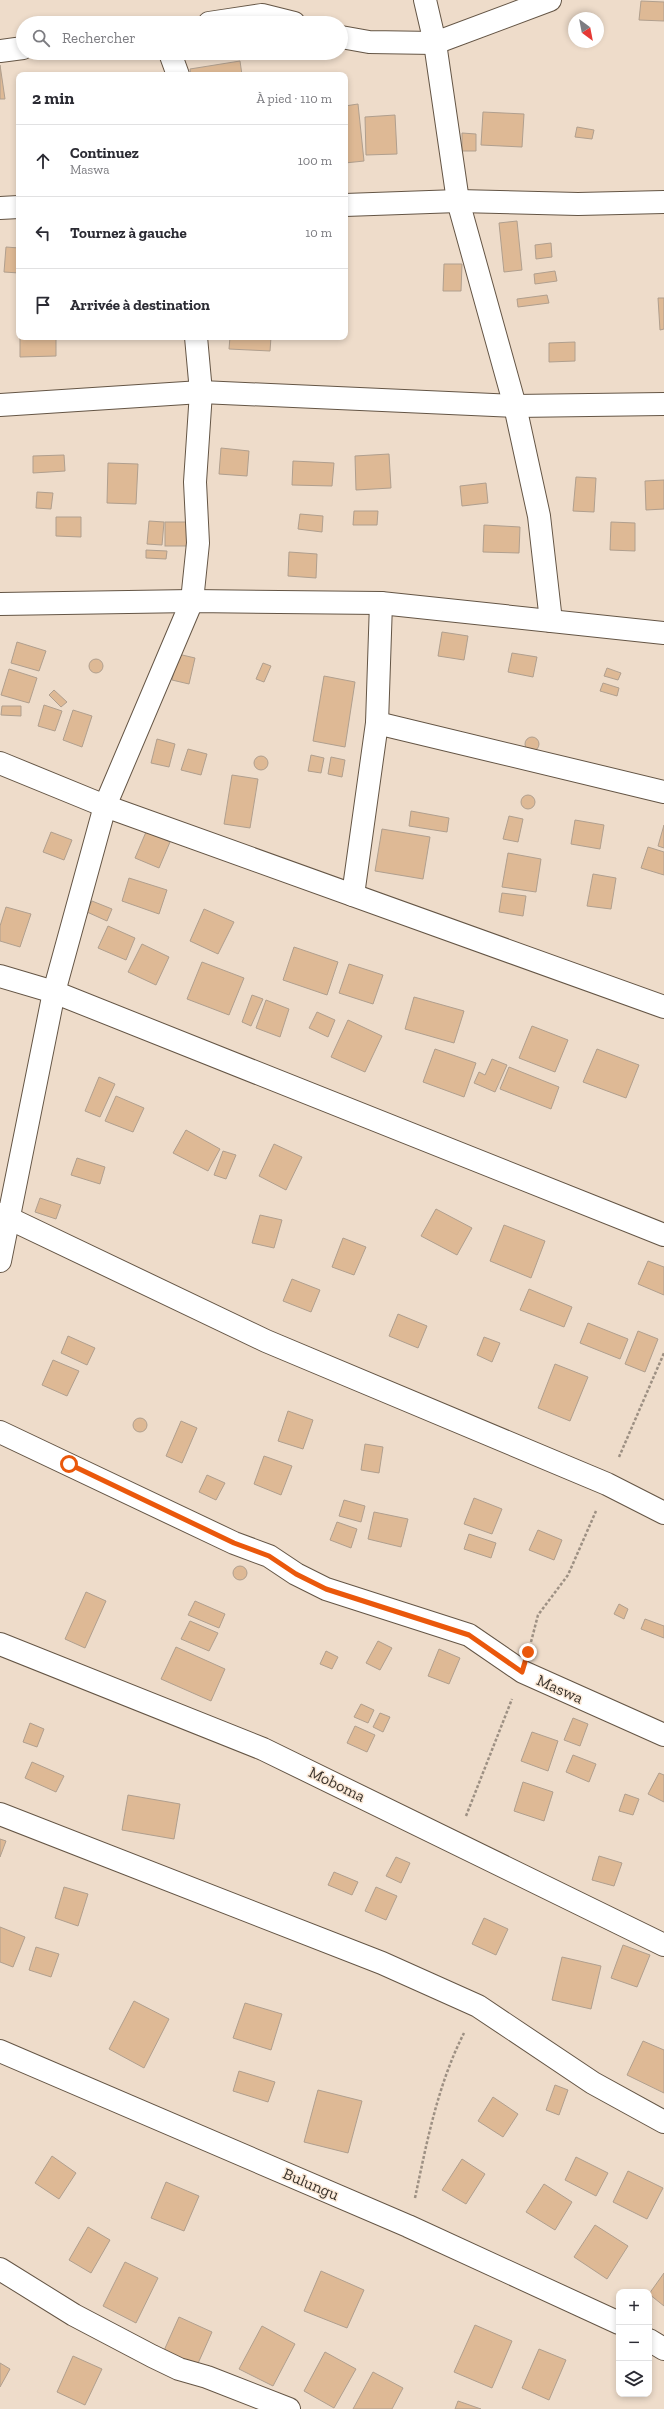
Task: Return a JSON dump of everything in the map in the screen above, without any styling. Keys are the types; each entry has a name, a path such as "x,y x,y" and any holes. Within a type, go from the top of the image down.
{"street":[{"path":"425,0 436,43 458,201 516,406 539,516 551,621"},
{"path":"348,38 369,42 436,43 550,0"},
{"path":"255,16 266,16"},
{"path":"0,51 16,49"},
{"path":"173,60 177,72"},
{"path":"348,205 458,201 578,204 664,202"},
{"path":"0,208 16,207"},
{"path":"0,1261 5,1216 54,992 104,806 192,601 198,543 195,482 201,392 196,340"},
{"path":"0,405 201,392 516,406 664,404"},
{"path":"0,604 192,601 381,603 664,634"},
{"path":"354,895 377,722 381,603"},
{"path":"377,722 664,792"},
{"path":"0,763 104,806 664,1007"},
{"path":"0,976 54,992 664,1235"},
{"path":"5,1216 266,1340 607,1484 664,1513"},
{"name":"Maswa","path":"0,1432 234,1543 269,1556 296,1574 326,1589 469,1635 522,1672 664,1735"},
{"name":"Moboma","path":"0,1644 263,1748 664,1945"},
{"path":"0,1814 382,1963 478,2006 592,2083 664,2122"},
{"name":"Bulungu","path":"0,2051 408,2226 616,2322"},
{"path":"0,2269 74,2315 179,2370 208,2377 289,2409"},
{"path":"652,2342 664,2349"}],"path":[{"path":"455,1842 522,1672 538,1616 568,1575 664,1353"},
{"path":"408,2226 430,2126 450,2062 478,2006"}],"building":[{"path":"641,1 664,2 664,21 639,20"},
{"path":"240,61 242,72 190,72 190,69"},
{"path":"0,65 5,99 0,99"},
{"path":"358,104 364,161 348,163 348,106"},
{"path":"483,112 524,114 522,147 481,145"},
{"path":"395,115 397,154 366,155 365,117"},
{"path":"577,127 594,130 592,139 575,137"},
{"path":"462,133 476,134 476,151 462,151"},
{"path":"517,221 522,270 504,272 499,223"},
{"path":"551,243 552,257 536,259 535,245"},
{"path":"6,247 16,248 16,273 4,272"},
{"path":"444,264 462,264 461,291 443,291"},
{"path":"555,271 557,281 535,284 534,274"},
{"path":"547,295 549,303 518,307 517,299"},
{"path":"658,298 664,298 664,329 660,330"},
{"path":"20,340 56,340 56,356 20,357"},
{"path":"230,340 271,340 270,351 229,349"},
{"path":"575,342 575,361 549,362 549,343"},
{"path":"221,448 249,451 247,476 219,474"},
{"path":"389,454 391,488 356,490 355,456"},
{"path":"64,455 65,471 33,473 33,456"},
{"path":"293,461 334,463 332,486 292,485"},
{"path":"108,463 138,464 136,504 107,503"},
{"path":"576,477 596,478 594,512 573,511"},
{"path":"664,480 664,509 646,510 645,481"},
{"path":"486,483 488,503 462,506 460,486"},
{"path":"37,492 53,493 51,509 36,508"},
{"path":"354,511 378,511 377,525 353,525"},
{"path":"300,514 323,516 322,532 298,529"},
{"path":"56,517 81,517 81,537 56,536"},
{"path":"149,521 164,522 162,545 147,544"},
{"path":"165,522 192,522 192,546 165,546"},
{"path":"611,522 635,523 635,551 610,550"},
{"path":"484,525 520,527 519,553 483,552"},
{"path":"146,550 167,551 166,559 146,558"},
{"path":"289,552 317,554 316,578 288,576"},
{"path":"442,632 468,636 464,660 438,656"},
{"path":"17,642 46,651 39,671 11,663"},
{"path":"512,653 537,657 533,677 508,672"},
{"path":"178,654 195,658 189,684 172,680"},
{"path":"93,659 99,659 103,663 103,669 99,673 93,673 89,669 89,663"},
{"path":"263,663 271,666 264,682 256,679"},
{"path":"607,668 621,673 618,680 604,676"},
{"path":"9,669 37,678 29,703 1,695"},
{"path":"324,676 355,682 345,747 313,741"},
{"path":"603,683 619,688 617,696 600,691"},
{"path":"54,690 67,702 61,707 49,695"},
{"path":"44,705 62,711 55,731 38,726"},
{"path":"2,706 21,706 21,716 1,715"},
{"path":"73,710 92,716 82,747 63,740"},
{"path":"532,737 537,739 539,744 537,749 532,751 527,749 525,744 527,739"},
{"path":"157,739 175,744 169,767 151,763"},
{"path":"188,749 207,754 201,775 181,770"},
{"path":"311,755 324,758 321,773 308,771"},
{"path":"258,756 264,756 268,760 268,766 264,770 258,770 254,766 254,760"},
{"path":"331,757 345,760 342,777 328,774"},
{"path":"232,775 258,779 250,828 224,824"},
{"path":"525,795 531,795 535,799 535,805 531,809 525,809 521,805 521,799"},
{"path":"411,811 449,818 447,832 409,826"},
{"path":"509,816 523,819 518,842 503,839"},
{"path":"575,820 604,825 600,849 571,844"},
{"path":"664,825 664,848 658,846"},
{"path":"382,829 430,837 423,879 375,871"},
{"path":"51,832 72,840 64,860 43,852"},
{"path":"146,832 170,842 159,868 135,858"},
{"path":"648,847 664,852 664,875 641,868"},
{"path":"508,853 541,859 536,892 502,887"},
{"path":"593,874 616,878 611,909 587,906"},
{"path":"129,878 167,890 159,914 122,901"},
{"path":"502,893 526,896 523,916 499,912"},
{"path":"92,901 112,909 107,921 87,912"},
{"path":"6,907 31,914 20,947 0,941 0,926"},
{"path":"204,909 234,922 218,954 190,941"},
{"path":"108,926 135,938 126,960 98,948"},
{"path":"142,944 169,957 156,985 128,972"},
{"path":"294,947 338,962 327,995 283,980"},
{"path":"202,962 244,978 229,1015 187,999"},
{"path":"349,964 383,975 373,1004 339,993"},
{"path":"252,995 263,999 251,1026 242,1022"},
{"path":"414,997 464,1011 454,1043 405,1029"},
{"path":"266,1000 289,1009 280,1037 256,1028"},
{"path":"317,1012 335,1020 328,1037 309,1028"},
{"path":"348,1020 382,1036 365,1072 331,1057"},
{"path":"532,1026 568,1040 555,1072 519,1058"},
{"path":"435,1049 476,1063 464,1097 423,1082"},
{"path":"597,1049 639,1065 626,1098 583,1082"},
{"path":"492,1059 507,1065 495,1092 474,1083 479,1072 485,1075"},
{"path":"509,1067 559,1087 551,1109 500,1089"},
{"path":"99,1077 115,1084 100,1117 85,1111"},
{"path":"116,1096 144,1108 133,1132 105,1121"},
{"path":"186,1130 220,1149 208,1171 173,1153"},
{"path":"274,1144 302,1157 286,1190 259,1176"},
{"path":"223,1151 236,1155 226,1179 214,1175"},
{"path":"77,1158 105,1167 100,1184 71,1175"},
{"path":"40,1198 61,1205 56,1219 35,1212"},
{"path":"436,1209 472,1228 457,1255 421,1236"},
{"path":"260,1215 282,1220 274,1248 252,1243"},
{"path":"504,1225 545,1241 531,1278 490,1261"},
{"path":"343,1238 366,1247 354,1275 332,1267"},
{"path":"648,1261 664,1267 664,1295 638,1284"},
{"path":"292,1279 320,1290 311,1312 283,1301"},
{"path":"529,1289 572,1307 564,1327 520,1310"},
{"path":"398,1314 427,1326 418,1348 389,1336"},
{"path":"588,1323 628,1339 620,1359 580,1343"},
{"path":"638,1331 658,1339 645,1372 625,1364"},
{"path":"68,1336 95,1348 87,1365 61,1353"},
{"path":"484,1337 500,1343 492,1362 477,1355"},
{"path":"53,1360 79,1371 67,1396 42,1385"},
{"path":"555,1364 588,1377 570,1421 538,1408"},
{"path":"288,1411 313,1420 303,1449 278,1441"},
{"path":"137,1418 143,1418 147,1422 147,1428 143,1432 137,1432 133,1428 133,1422"},
{"path":"181,1421 197,1428 182,1463 166,1456"},
{"path":"365,1444 383,1447 379,1473 361,1470"},
{"path":"264,1456 292,1466 281,1495 254,1484"},
{"path":"207,1475 225,1483 216,1500 199,1492"},
{"path":"474,1498 502,1509 492,1534 464,1524"},
{"path":"344,1500 365,1506 361,1522 339,1516"},
{"path":"374,1512 408,1519 401,1547 368,1539"},
{"path":"337,1522 357,1529 351,1548 330,1540"},
{"path":"538,1530 562,1540 554,1560 529,1550"},
{"path":"469,1534 496,1543 491,1558 464,1549"},
{"path":"237,1566 243,1566 247,1570 247,1576 243,1580 237,1580 233,1576 233,1570"},
{"path":"86,1592 106,1601 85,1648 65,1639"},
{"path":"195,1601 225,1614 219,1628 188,1615"},
{"path":"619,1604 628,1609 624,1619 614,1614"},
{"path":"645,1619 664,1626 664,1638 641,1629"},
{"path":"190,1621 218,1633 209,1651 181,1639"},
{"path":"378,1641 392,1648 380,1670 366,1663"},
{"path":"176,1647 225,1669 211,1701 161,1679"},
{"path":"439,1649 460,1658 449,1684 428,1676"},
{"path":"326,1651 338,1657 332,1669 320,1664"},
{"path":"361,1704 374,1710 368,1723 354,1717"},
{"path":"380,1713 390,1717 383,1732 373,1727"},
{"path":"573,1718 588,1724 580,1746 564,1740"},
{"path":"30,1723 44,1729 37,1747 23,1742"},
{"path":"355,1726 375,1735 367,1752 347,1743"},
{"path":"532,1732 558,1741 548,1771 521,1761"},
{"path":"573,1755 596,1764 589,1782 566,1772"},
{"path":"32,1762 64,1776 56,1792 25,1778"},
{"path":"659,1773 664,1775 664,1802 648,1794"},
{"path":"523,1782 553,1792 544,1821 514,1811"},
{"path":"625,1794 639,1799 633,1815 619,1811"},
{"path":"128,1795 180,1804 174,1839 122,1830"},
{"path":"0,1839 6,1841 0,1857"},
{"path":"599,1856 622,1863 614,1886 592,1880"},
{"path":"396,1857 410,1863 401,1883 386,1876"},
{"path":"334,1872 358,1882 352,1895 328,1885"},
{"path":"64,1887 88,1894 78,1926 55,1918"},
{"path":"376,1887 397,1896 386,1920 365,1911"},
{"path":"484,1918 508,1929 496,1955 472,1944"},
{"path":"0,1927 25,1937 13,1967 0,1962"},
{"path":"623,1945 650,1955 637,1987 611,1978"},
{"path":"36,1947 59,1954 51,1977 29,1970"},
{"path":"562,1957 601,1966 591,2009 552,2000"},
{"path":"134,2001 169,2019 144,2068 109,2049"},
{"path":"245,2003 282,2014 271,2050 233,2038"},
{"path":"643,2041 664,2050 664,2093 627,2075"},
{"path":"239,2071 275,2082 268,2102 233,2091"},
{"path":"555,2085 568,2090 559,2115 546,2110"},
{"path":"318,2090 362,2101 348,2153 304,2142"},
{"path":"493,2097 518,2114 503,2137 478,2121"},
{"path":"52,2156 76,2173 59,2199 35,2183"},
{"path":"576,2157 608,2173 596,2196 565,2180"},
{"path":"462,2159 485,2174 466,2204 442,2190"},
{"path":"628,2171 663,2188 647,2219 613,2202"},
{"path":"166,2182 199,2196 184,2231 151,2218"},
{"path":"544,2184 572,2202 555,2230 526,2212"},
{"path":"595,2225 628,2246 607,2279 574,2257"},
{"path":"88,2227 110,2240 91,2273 69,2260"},
{"path":"125,2262 158,2278 136,2323 103,2306"},
{"path":"321,2271 364,2290 347,2328 304,2311"},
{"path":"664,2273 664,2306 652,2296 652,2290"},
{"path":"179,2317 212,2332 195,2370 162,2355"},
{"path":"475,2325 512,2341 492,2388 454,2372"},
{"path":"262,2326 295,2344 273,2386 239,2369"},
{"path":"539,2349 566,2360 549,2400 522,2388"},
{"path":"325,2352 356,2369 334,2408 304,2391"},
{"path":"73,2356 102,2369 85,2405 57,2392"},
{"path":"0,2363 10,2369 0,2387"},
{"path":"373,2372 403,2388 392,2409 353,2409"},
{"path":"458,2401 481,2409 455,2409"}],"route":[{"path":"69,1464 234,1543 269,1556 296,1574 326,1589 469,1635 522,1672 528,1652"}]}
